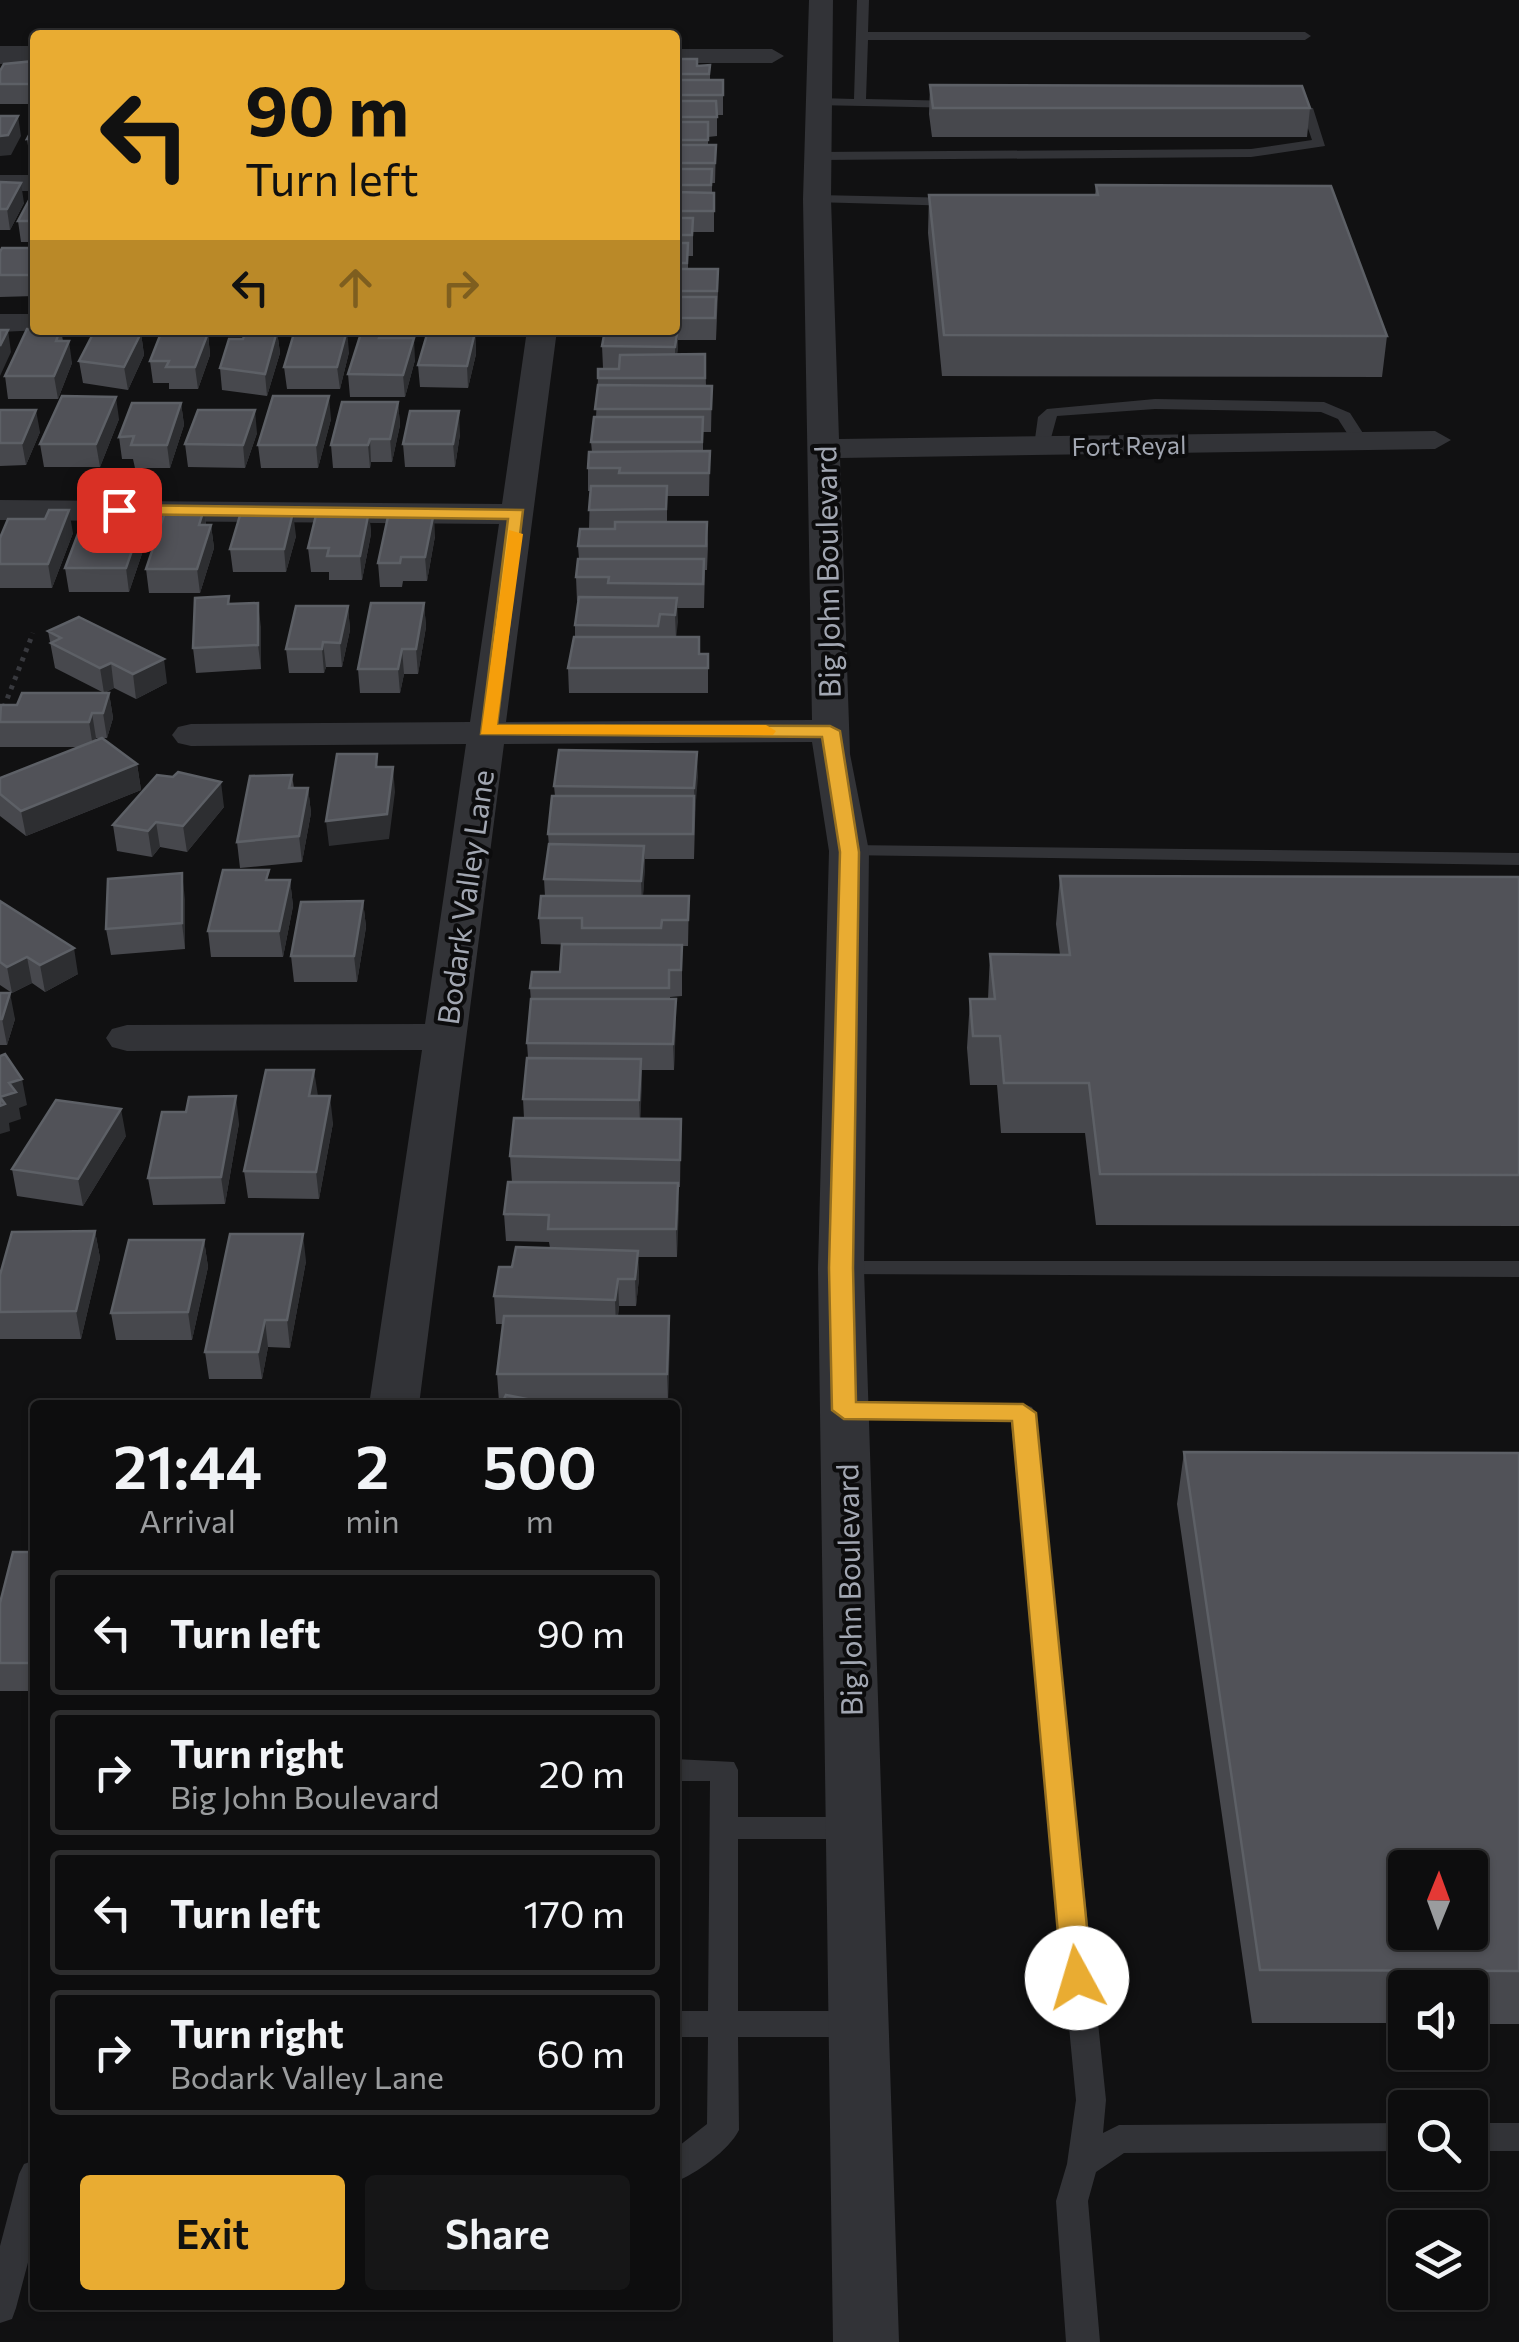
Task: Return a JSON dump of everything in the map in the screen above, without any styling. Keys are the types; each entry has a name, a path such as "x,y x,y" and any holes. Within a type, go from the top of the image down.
{"street":[{"name":"Big John Boulevard","path":"820,0 839,102 817,177 830,731 850,852 841,1268 866,2342"},
{"path":"0,55 30,55"},
{"path":"680,56 772,56"},
{"path":"0,183 30,183"},
{"path":"0,324 30,324"},
{"name":"Bodark Valley Lane","path":"395,1400 541,335"},
{"name":"Fort Reyal","path":"823,449 1435,440"},
{"path":"0,510 517,514"},
{"path":"191,734 830,731"},
{"path":"127,1038 445,1037"}],"lane":[{"path":"863,0 862,36 839,102 964,104"},
{"path":"862,36 1305,36"},
{"path":"817,177 1251,153 1320,143 1308,112 1274,106"},
{"path":"817,177 966,202"},
{"path":"850,852 1519,858"},
{"path":"841,1268 1519,1270"},
{"path":"844,1410 1023,1413 1091,2100 1084,2164 1072,2201 1083,2342"},
{"path":"680,1770 724,1770 723,2130 680,2164"},
{"path":"723,1828 854,1828"},
{"path":"680,2024 858,2024"},
{"path":"1084,2164 1119,2139 1388,2137"},
{"path":"1488,2137 1519,2138"},
{"path":"0,2308 30,2193"}],"path":[{"path":"0,718 33,633"}],"building":[{"path":"680,59 697,59 697,66 710,65 709,74 680,74"},
{"path":"30,61 30,84 0,84 4,64"},
{"path":"680,80 723,80 723,95 680,95"},
{"path":"930,85 1302,86 1310,108 933,108"},
{"path":"680,101 716,101 717,117 680,117"},
{"path":"0,116 18,116 8,135 0,136"},
{"path":"680,122 708,122 708,140 680,140"},
{"path":"680,145 716,145 715,163 680,163"},
{"path":"680,169 712,169 711,185 680,185"},
{"path":"0,182 21,183 7,209 0,209"},
{"path":"1096,185 1331,186 1387,336 944,335 929,195 1098,195"},
{"path":"680,192 714,193 714,211 680,211"},
{"path":"30,198 30,221 18,221"},
{"path":"680,218 693,218 692,235 680,235"},
{"path":"680,243 688,243 687,263 680,263"},
{"path":"2,248 30,248 30,275 0,275"},
{"path":"680,269 718,269 717,291 680,291"},
{"path":"680,297 716,297 715,318 680,318"},
{"path":"27,329 30,335 58,335 56,341 69,341 54,376 5,376"},
{"path":"0,330 8,330 0,346"},
{"path":"92,335 140,335 124,367 79,361"},
{"path":"160,335 207,335 195,367 166,367 169,361 150,361"},
{"path":"244,335 276,335 265,374 220,368 229,339 243,339"},
{"path":"294,335 346,335 337,367 284,367"},
{"path":"360,335 414,338 403,375 348,374"},
{"path":"427,335 474,335 467,366 418,365"},
{"path":"604,335 677,335 675,347 602,346"},
{"path":"705,354 705,378 598,378 598,369 619,369 620,355"},
{"path":"598,385 712,386 711,409 595,409"},
{"path":"62,396 116,397 96,444 40,444"},
{"path":"273,396 329,396 316,445 258,445"},
{"path":"342,402 398,402 390,439 370,439 368,445 331,445"},
{"path":"132,403 181,403 167,445 131,445 134,436 119,437"},
{"path":"0,410 36,410 22,443 0,443"},
{"path":"198,410 255,410 243,445 185,444"},
{"path":"410,411 459,411 453,444 403,444"},
{"path":"594,417 703,417 702,442 591,442"},
{"path":"710,451 709,473 619,473 620,468 588,468 589,452"},
{"path":"591,486 667,486 666,509 589,510"},
{"path":"166,509 204,509 199,525 211,525 197,569 146,569"},
{"path":"49,510 69,510 48,564 0,564 0,538 8,519 45,519"},
{"path":"87,510 146,510 126,568 65,568"},
{"path":"317,511 369,511 360,556 327,556 329,548 308,548"},
{"path":"241,512 293,512 284,549 230,549"},
{"path":"389,512 434,512 425,557 401,557 400,563 378,563"},
{"path":"615,522 707,522 706,546 578,546 580,529 615,529"},
{"path":"578,559 704,559 703,584 608,583 609,577 576,577"},
{"path":"229,596 228,604 258,603 258,645 193,648 195,598"},
{"path":"579,597 677,598 675,615 660,614 658,626 575,625"},
{"path":"371,603 424,603 416,649 402,649 398,669 358,669"},
{"path":"296,606 348,606 340,643 323,642 322,649 286,649"},
{"path":"79,617 164,659 133,674 111,663 100,668 51,643 61,638 48,631"},
{"path":"574,637 699,637 699,654 708,654 708,668 568,668"},
{"path":"22,693 109,693 103,713 92,713 89,722 0,722 1,705 17,705"},
{"path":"102,738 137,764 21,811 0,794 0,778"},
{"path":"559,750 697,752 694,788 554,786"},
{"path":"337,754 377,754 376,767 393,767 387,814 326,821"},
{"path":"178,772 221,782 183,826 156,822 148,831 113,825 157,775 173,777"},
{"path":"292,775 289,788 308,788 299,836 237,842 250,776"},
{"path":"552,796 694,796 693,834 548,834"},
{"path":"549,844 644,846 641,881 544,879"},
{"path":"223,870 269,870 266,880 290,880 279,931 208,931"},
{"path":"182,873 182,923 106,929 108,879"},
{"path":"1060,876 1519,877 1519,1175 1100,1174 1089,1083 1004,1083 1000,1036 973,1036 970,999 995,999 990,954 1070,955"},
{"path":"541,896 689,896 688,920 662,920 661,928 582,928 582,918 539,918"},
{"path":"0,901 74,948 40,965 27,957 7,967 0,962"},
{"path":"363,901 354,956 291,956 301,902"},
{"path":"562,944 682,945 681,970 669,970 669,988 530,988 532,972 560,972"},
{"path":"0,993 10,993 2,1019 0,1019"},
{"path":"531,999 676,999 673,1044 527,1043"},
{"path":"5,1054 22,1079 9,1083 16,1092 0,1097 0,1056"},
{"path":"527,1058 641,1059 639,1100 523,1099"},
{"path":"266,1070 314,1070 309,1096 330,1096 316,1172 244,1171"},
{"path":"236,1096 221,1177 148,1178 162,1112 186,1112 189,1097"},
{"path":"56,1100 121,1109 78,1179 12,1169"},
{"path":"514,1118 681,1119 680,1160 510,1156"},
{"path":"508,1182 678,1183 676,1229 548,1229 549,1215 504,1214"},
{"path":"95,1231 76,1311 0,1312 0,1275 12,1232"},
{"path":"230,1234 303,1234 287,1320 265,1320 258,1352 205,1352"},
{"path":"129,1240 204,1240 188,1312 111,1313"},
{"path":"516,1247 638,1251 635,1279 618,1279 615,1300 494,1296 499,1267 512,1267"},
{"path":"504,1316 669,1316 667,1374 497,1374"},
{"path":"506,1395 532,1400 504,1400"},
{"path":"1184,1452 1519,1453 1519,1971 1260,1970"},
{"path":"13,1552 30,1552 30,1663 0,1663 0,1603"}],"slow traffic":[{"path":"515,534 487,730 766,731"}],"route":[{"path":"119,510 517,514 487,730 830,731 850,852 841,1268 844,1410 1023,1413 1077,1978"}]}
